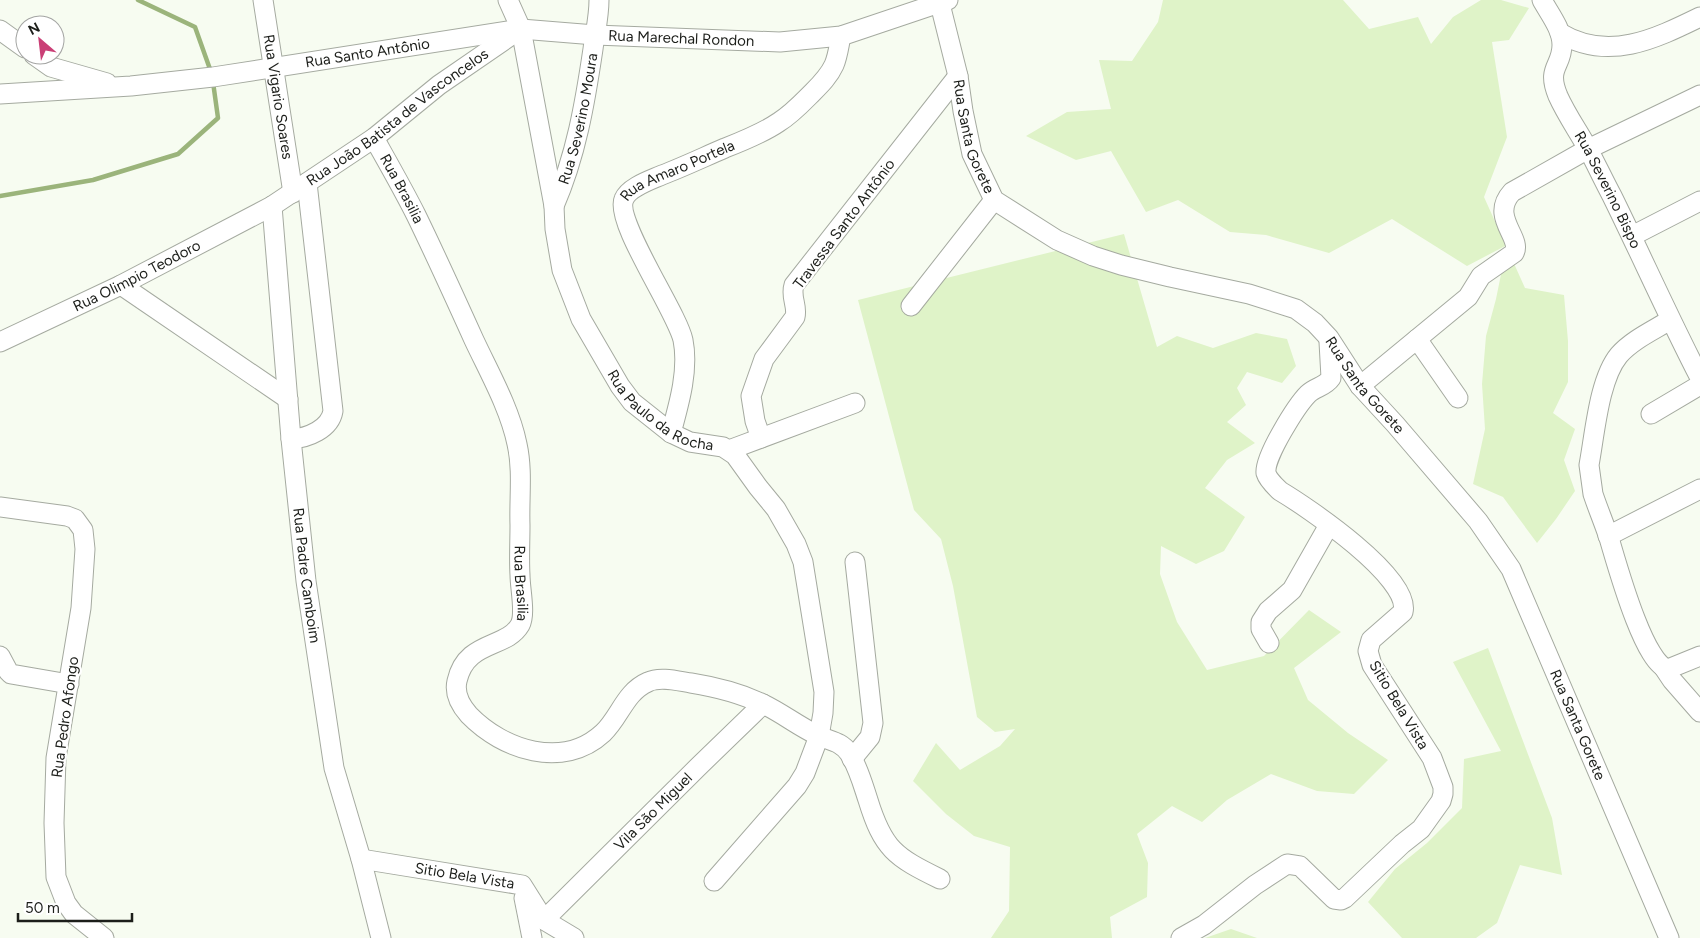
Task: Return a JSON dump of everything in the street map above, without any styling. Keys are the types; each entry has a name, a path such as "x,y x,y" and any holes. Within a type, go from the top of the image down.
{"street":[{"name":"Rua Vigario Soares","path":"263,0 273,67 300,188 333,411 332,417 326,426 316,432 291,439"},
{"name":"Rua Paulo da Rocha","path":"508,0 521,28 554,206 555,230 562,270 581,319 606,363 632,402 672,433 690,442 723,447 735,455 776,509 789,530 803,562 824,692 819,736 805,773 797,786 714,881"},
{"name":"Rua Severino Moura","path":"554,206 564,182 579,130 598,21 599,0"},
{"path":"1542,0 1560,33 1592,46 1626,45 1666,34 1700,17"},
{"name":"Rua Marechal Rondon","path":"521,28 595,35 780,42 841,36 942,1"},
{"name":"Rua Santa Gorete","path":"942,1 972,154 994,200 1057,240 1093,256 1170,277 1249,294 1296,310 1315,323 1328,338 1360,386 1478,521 1511,569 1669,938"},
{"name":"Rua Santo Antônio","path":"0,94 124,86 213,77 521,28"},
{"name":"Rua João Batista de Vasconcelos","path":"272,206 374,138 439,85 521,28"},
{"path":"0,30 15,41"},
{"name":"Rua Severino Bispo","path":"1560,33 1562,50 1553,71 1554,85 1558,97 1588,150 1632,236 1670,320 1700,378"},
{"name":"Rua Amaro Portela","path":"672,433 683,378 685,349 676,320 646,265 628,225 623,204 624,197 651,180 747,139 779,122 796,108 830,72 836,60 841,36"},
{"path":"48,65 124,86"},
{"name":"Travessa Santo Antônio","path":"761,438 755,420 751,396 764,359 795,317 796,310 792,293 794,285 958,76"},
{"path":"1360,386 1468,296 1481,276 1516,251 1504,214 1504,206 1508,196 1519,187 1588,150 1700,95"},
{"name":"Rua Brasilia","path":"374,138 415,213 488,370 516,440 521,465 520,574 523,617 518,628 513,632 482,648 470,657 461,668 456,683 456,697 468,714 489,731 527,751 548,754 573,750 587,744 603,733 629,696 644,684 653,680 690,683 723,689 763,704"},
{"path":"911,306 994,200"},
{"path":"1632,236 1700,201"},
{"name":"Rua Olimpio Teodoro","path":"0,342 121,285 272,206"},
{"name":"Rua Padre Camboim","path":"272,206 291,439 306,580 334,768 361,859 381,938"},
{"path":"121,285 288,399"},
{"path":"1670,320 1627,347 1620,354 1607,375 1589,464 1593,494 1639,628 1655,660 1664,668 1700,712"},
{"name":"Sitio Bela Vista","path":"1181,938 1204,925 1261,881 1287,864 1300,866 1334,899 1341,900 1345,898 1402,844 1421,829 1441,802 1443,787 1439,772 1372,665 1368,651 1371,640 1403,612 1405,607 1403,598 1395,586 1362,550 1280,491 1273,485 1266,473 1266,466 1273,447 1308,394 1325,384 1330,378 1328,338"},
{"path":"1417,339 1458,398"},
{"path":"1651,414 1700,385"},
{"path":"729,450 855,403"},
{"path":"1608,536 1700,489"},
{"name":"Rua Pedro Afongo","path":"0,506 67,516 75,519 84,530 85,549 81,608 56,758 54,823 56,877 66,903 74,914 104,938"},
{"path":"1269,643 1261,629 1261,622 1268,611 1292,590 1329,525"},
{"path":"852,759 870,737 873,723 855,562"},
{"path":"0,656 11,674 69,684"},
{"path":"1664,668 1671,668 1700,656"},
{"path":"763,704 819,736 838,742 844,747 852,759 879,832 892,849 904,860 940,879"},
{"name":"Vila São Miguel","path":"544,920 763,704"},
{"name":"Sitio Bela Vista","path":"361,859 522,885 544,920 574,938"},
{"path":"522,885 532,938"}],"green space":[{"path":"1163,0 1343,0 1369,29 1418,17 1431,44 1453,17 1481,0 1501,0 1529,8 1509,40 1492,42 1507,137 1484,197 1506,246 1467,266 1392,219 1329,253 1266,235 1230,232 1178,200 1146,212 1111,151 1076,160 1026,136 1067,112 1111,109 1099,60 1132,61 1158,22"},
{"path":"1124,234 1157,347 1177,336 1213,348 1256,333 1287,339 1296,366 1282,383 1247,372 1237,388 1246,405 1227,422 1255,443 1227,460 1205,488 1245,517 1224,551 1196,564 1161,546 1160,574 1177,622 1207,670 1264,656 1309,610 1341,632 1294,668 1308,700 1348,733 1388,760 1354,794 1317,791 1271,774 1227,800 1202,822 1172,806 1137,834 1148,863 1147,897 1110,917 1112,938 991,938 1009,911 1010,847 974,836 946,814 913,781 936,743 960,770 1000,746 1015,729 995,732 977,717 953,586 941,539 914,510 858,300"},
{"path":"1507,247 1525,288 1564,295 1568,341 1568,382 1553,413 1575,429 1564,460 1575,491 1537,543 1503,497 1473,484 1485,429 1482,384 1486,336"},
{"path":"1488,648 1552,818 1562,875 1520,865 1497,923 1476,938 1402,938 1368,902 1395,869 1427,843 1462,808 1464,759 1501,751 1453,662"},
{"path":"1231,929 1257,938 1205,938"}],"waterway":[{"path":"138,0 195,27 211,72"},
{"path":"0,196 93,180 178,154 218,118 213,82"}]}
